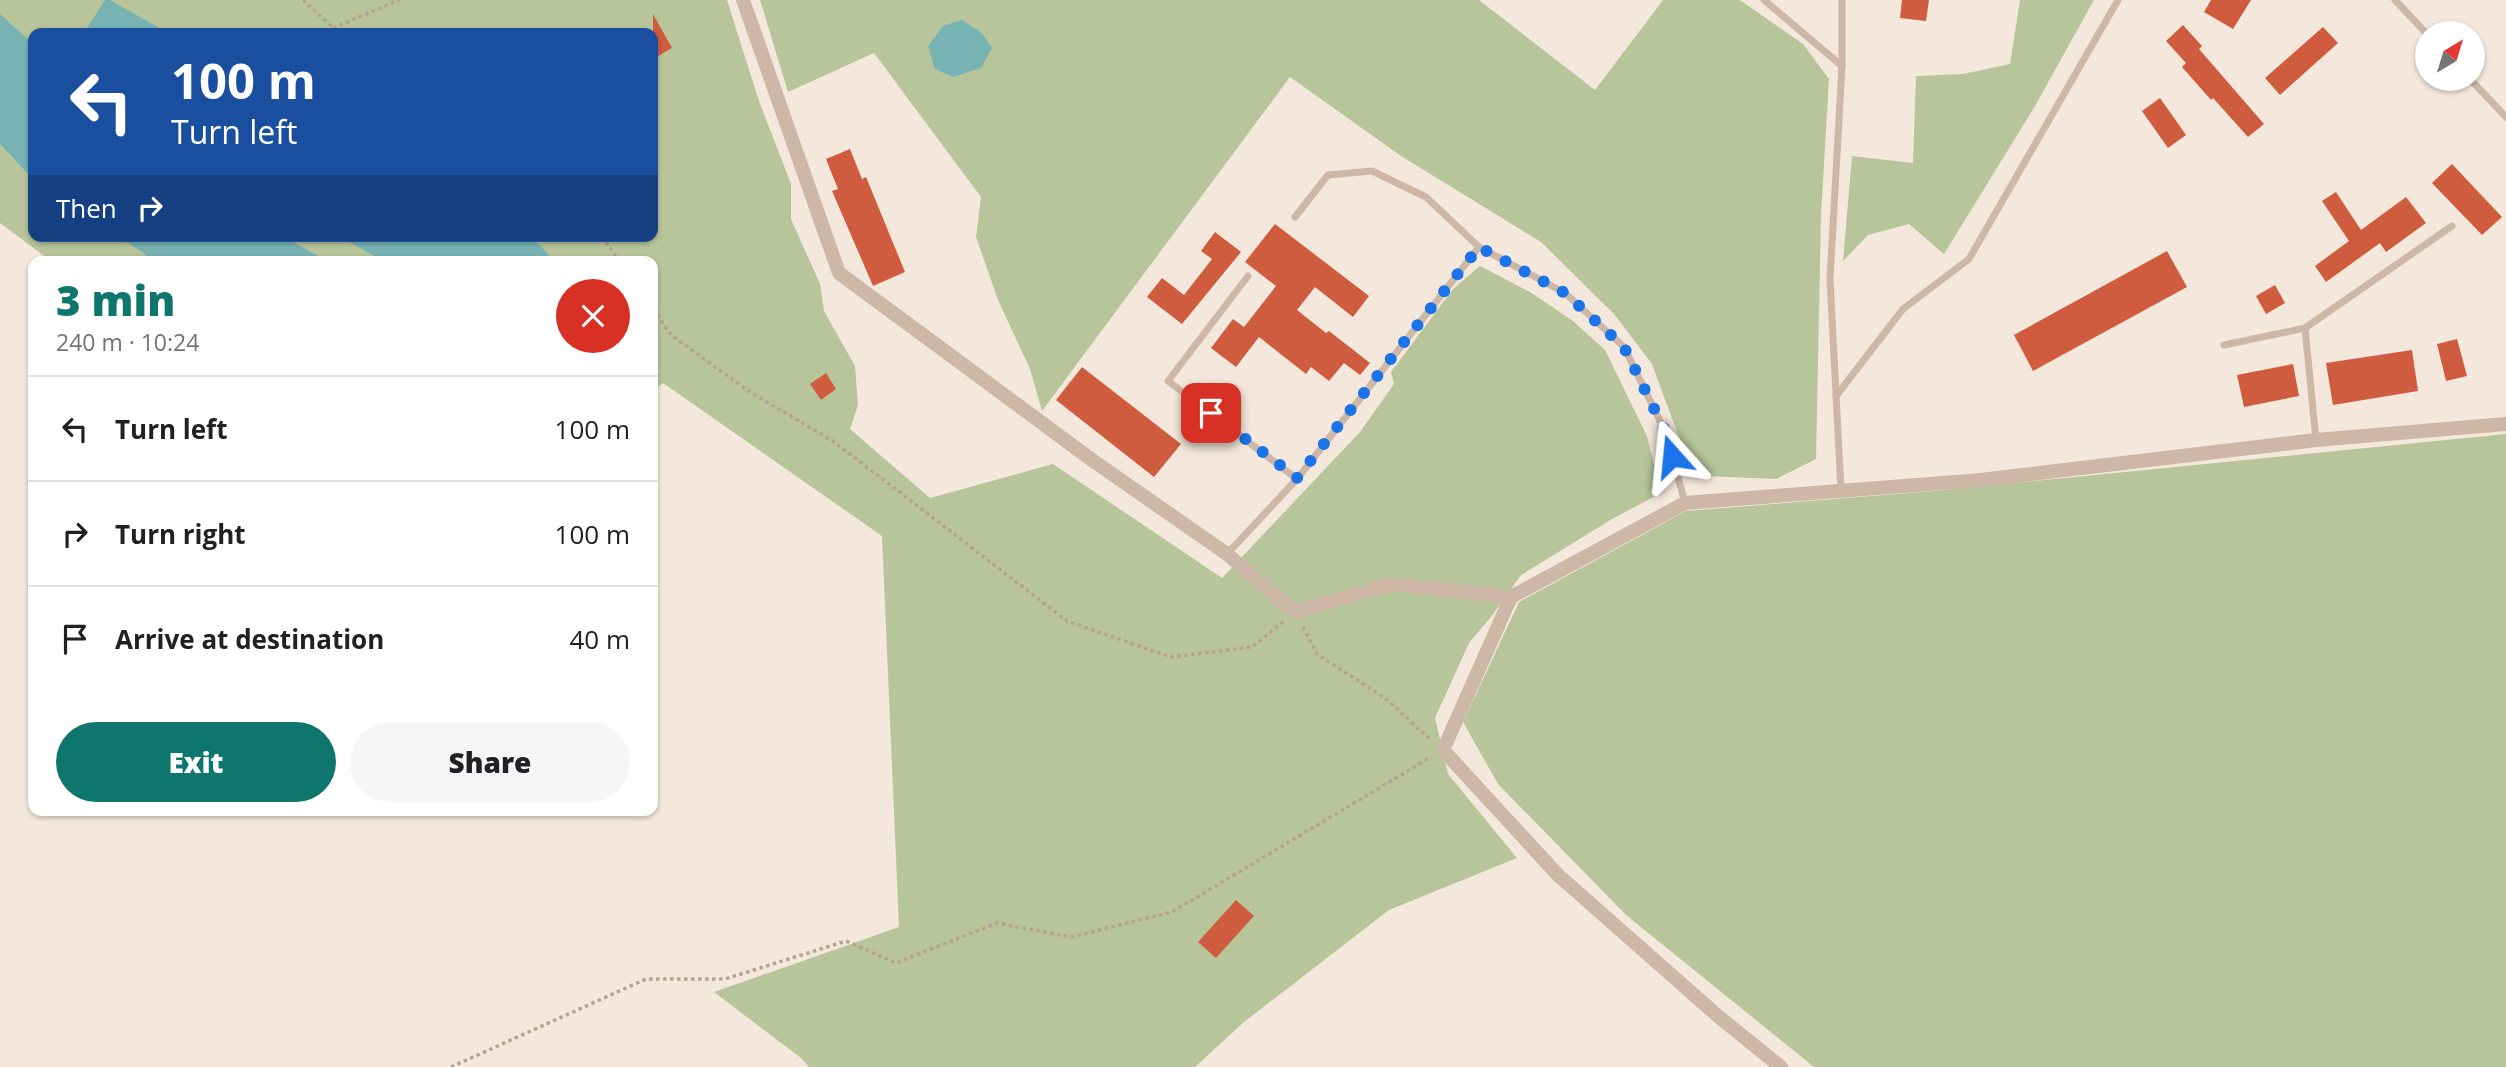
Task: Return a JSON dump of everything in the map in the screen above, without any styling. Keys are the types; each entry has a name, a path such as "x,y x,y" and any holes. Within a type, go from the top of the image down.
{"street":[{"path":"743,0 839,273 1092,460 1227,554 1295,612 1392,584 1511,597 1685,503 1981,480 2316,440 2506,424"},
{"path":"1511,597 1443,750 1558,875 1719,1017 1781,1067"}],"lane":[{"path":"1764,0 1842,66"},
{"path":"1841,491 1830,279 1842,66 1842,0"},
{"path":"1836,397 1903,309 1969,259 2118,0"},
{"path":"2395,0 2415,21"},
{"path":"2481,91 2506,117"},
{"path":"1295,217 1328,175 1371,172 1426,197 1479,247 1565,293 1624,347 1666,433 1685,503"},
{"path":"2224,345 2305,328 2452,226"},
{"path":"1227,554 1297,478 1479,247"},
{"path":"1248,276 1168,380 1297,478"},
{"path":"2305,328 2316,440"}],"path":[{"path":"303,0 333,28 399,0"},
{"path":"451,1067 646,979 725,979 846,941 896,963 997,923 1071,937 1172,912 1443,750 1385,698 1317,654 1295,612 1252,648 1171,657 1067,621 833,441 750,392 671,335 658,316"}],"green space":[{"path":"0,0 727,0 759,101 791,184 791,219 820,284 824,311 855,366 858,405 850,429 930,498 1053,464 1222,578 1360,432 1394,384 1391,372 1453,289 1480,266 1530,292 1573,321 1605,350 1647,436 1661,493 1612,519 1521,575 1469,643 1435,718 1448,774 1517,858 1389,910 1244,1022 1195,1067 809,1067 801,1058 714,992 899,927 882,536 663,383 658,386 658,256 44,256 0,223"},
{"path":"760,0 1479,0 1595,90 1663,0 1740,0 1803,44 1829,79 1821,215 1816,459 1776,479 1705,476 1683,448 1652,364 1614,314 1541,242 1401,156 1290,77 1042,411 1030,369 998,300 976,237 981,197 874,53 788,92"},
{"path":"2020,0 2094,0 2035,106 1944,254 1909,224 1868,235 1843,261 1852,156 1913,163 1916,76 1963,74 2010,64"},
{"path":"2506,434 2506,1067 1814,1067 1626,915 1498,784 1463,722 1519,602 1686,511 1934,491"}],"water":[{"path":"105,0 110,0 159,28 87,28"},
{"path":"0,14 28,39 28,174 0,144"},
{"path":"962,20 982,33 992,48 981,68 953,77 935,69 928,46 943,26"},
{"path":"127,242 294,242 318,256 148,256"},
{"path":"350,242 535,242 550,256 374,256"}],"building":[{"path":"1902,0 1929,0 1926,21 1900,18"},
{"path":"2211,0 2251,0 2233,29 2204,12"},
{"path":"653,14 672,48 658,56 658,28 653,28"},
{"path":"2183,25 2202,46 2199,49 2264,124 2248,137 2182,67 2186,63 2166,41"},
{"path":"2323,27 2338,43 2280,95 2265,78"},
{"path":"2160,98 2186,135 2168,148 2142,111"},
{"path":"850,149 862,179 866,177 905,272 873,286 832,191 838,189 826,159"},
{"path":"2452,164 2502,217 2482,235 2432,183"},
{"path":"2336,192 2361,230 2406,197 2426,223 2386,252 2380,243 2326,282 2315,266 2349,241 2322,201"},
{"path":"1275,224 1369,296 1353,317 1315,287 1297,310 1370,363 1360,375 1344,363 1329,381 1311,367 1306,374 1259,337 1236,367 1211,348 1233,319 1244,327 1276,286 1245,262"},
{"path":"1215,232 1241,252 1182,324 1147,297 1162,278 1184,295 1212,259 1201,251"},
{"path":"2167,251 2187,287 2033,371 2014,335"},
{"path":"2275,285 2285,303 2266,314 2256,296"},
{"path":"2457,339 2467,376 2446,381 2437,344"},
{"path":"2412,350 2418,391 2333,405 2326,363"},
{"path":"2293,364 2299,396 2244,407 2237,375"},
{"path":"1082,367 1181,444 1154,477 1056,400"},
{"path":"826,373 836,389 821,400 810,384"},
{"path":"1236,900 1254,916 1216,958 1198,942"}],"route":[{"path":"1211,413 1297,478 1479,247 1565,293 1624,347 1666,433 1672,456"}]}
